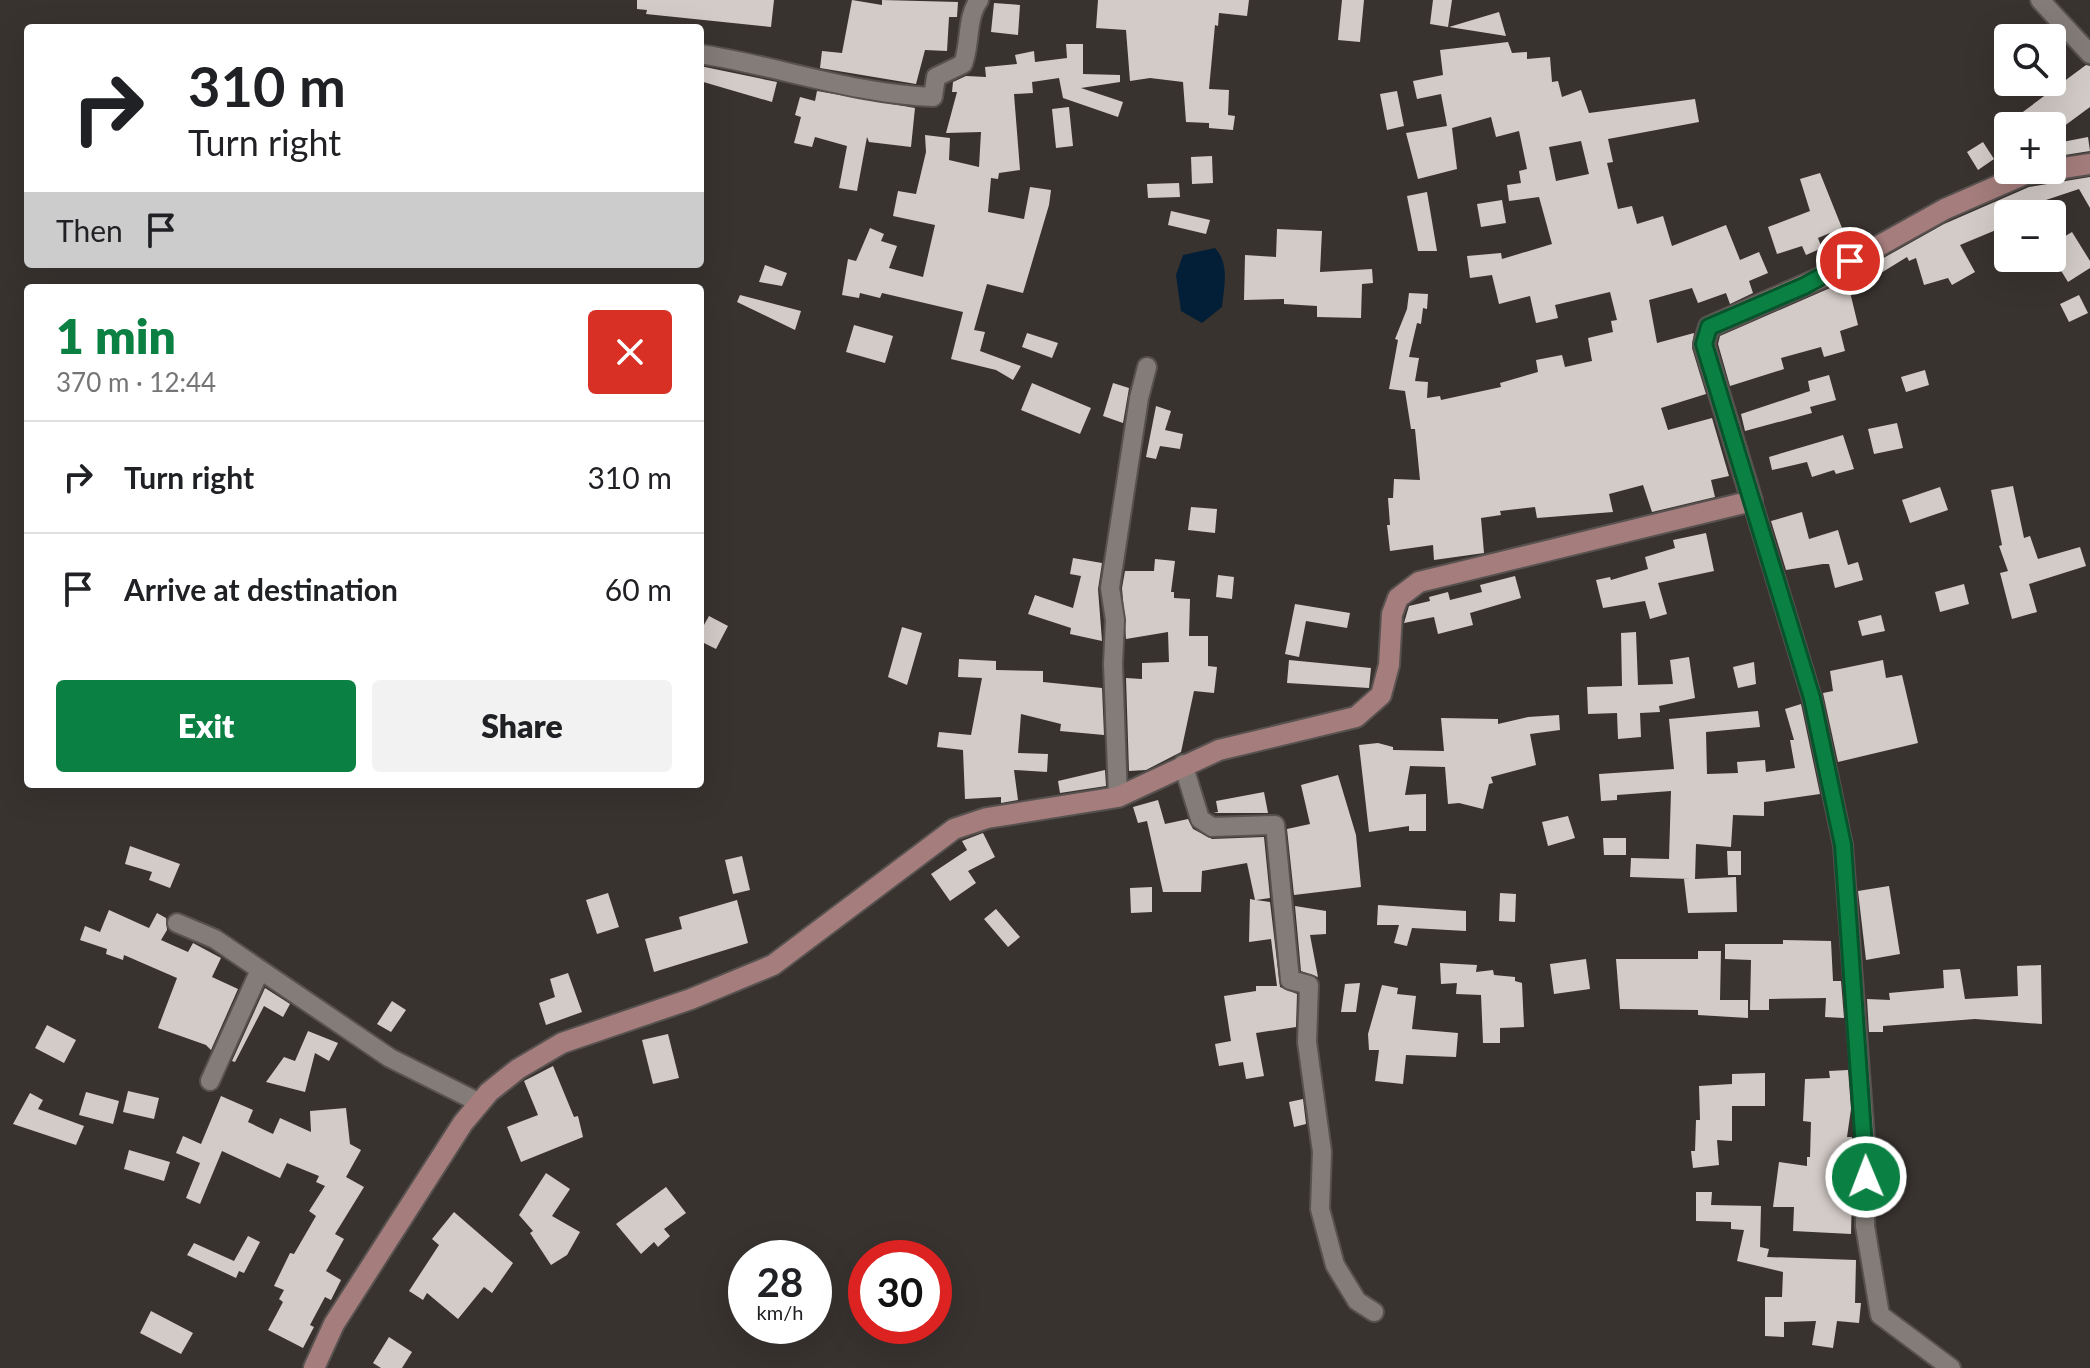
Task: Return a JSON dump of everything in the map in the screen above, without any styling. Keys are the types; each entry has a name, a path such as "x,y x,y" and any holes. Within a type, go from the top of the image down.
{"street":[{"path":"704,55 751,62 855,89 933,97 936,77 963,64 970,45 970,12 979,0"},
{"path":"2040,0 2090,54"},
{"path":"1951,1368 1880,1315 1865,1226 1866,1153 1843,845 1812,698 1704,344 1709,327 1825,276 1945,209 2025,174 2090,164"},
{"path":"1118,797 1113,664 1115,620 1110,588 1139,398 1147,367"},
{"path":"314,1368 334,1324 463,1123 518,1069 562,1043 678,1004 773,965 954,829 987,818 1118,797 1183,764 1219,750 1356,717 1381,695 1389,665 1392,614 1398,598 1419,582 1752,501"},
{"path":"1183,764 1200,819 1212,827 1275,825 1290,980 1309,985 1307,1042 1322,1152 1320,1209 1335,1265 1357,1301 1374,1312"},
{"path":"177,923 215,939 390,1058 480,1103"},
{"path":"210,1081 260,970"}],"water":[{"path":"1215,248 1224,268 1222,307 1202,323 1181,311 1176,275 1183,255"}],"building":[{"path":"637,0 774,0 771,27 646,14 647,10 637,9"},
{"path":"852,0 882,5 882,0 958,2 957,17 949,17 947,51 925,50 916,84 820,68 822,51 842,53"},
{"path":"1098,0 1249,0 1247,16 1219,13 1218,26 1215,25 1209,89 1229,90 1228,115 1235,116 1233,130 1209,128 1209,123 1186,122 1183,82 1150,78 1130,81 1126,30 1096,28"},
{"path":"1342,0 1364,0 1360,42 1338,40"},
{"path":"1433,0 1452,0 1448,27 1430,24"},
{"path":"994,3 1020,5 1018,35 991,32"},
{"path":"1499,12 1506,36 1449,27"},
{"path":"1508,42 1512,53 1527,52 1527,59 1550,57 1552,82 1558,81 1562,97 1581,90 1589,113 1695,99 1699,122 1608,139 1613,162 1607,163 1618,209 1632,206 1637,224 1663,216 1672,246 1726,225 1740,260 1759,252 1768,273 1749,281 1753,293 1730,304 1726,293 1698,303 1692,288 1649,300 1657,343 1694,333 1692,348 1706,394 1661,408 1668,430 1712,418 1729,476 1711,480 1715,497 1652,512 1643,485 1609,494 1613,512 1537,518 1535,507 1500,511 1501,515 1481,518 1484,553 1434,560 1433,545 1390,551 1388,498 1393,498 1394,479 1420,480 1415,429 1411,429 1405,391 1389,389 1398,340 1395,339 1407,309 1409,293 1428,294 1427,309 1423,308 1421,324 1417,323 1409,357 1419,358 1415,381 1428,382 1427,398 1440,396 1441,400 1501,387 1500,383 1538,372 1536,360 1562,355 1565,367 1592,361 1588,338 1613,332 1611,321 1617,320 1610,292 1555,305 1558,318 1536,323 1530,296 1499,304 1492,275 1470,278 1467,256 1501,253 1502,259 1552,244 1539,197 1509,201 1507,185 1521,183 1519,171 1527,169 1519,131 1496,137 1491,117 1452,128 1457,169 1418,179 1406,133 1447,126 1441,94 1417,99 1413,81 1443,75 1440,50","holes":["1581,141 1589,174 1556,181 1549,147"]},
{"path":"1066,44 1083,44 1083,74 1120,75 1120,82 1081,88 1123,102 1118,117 1063,98 1059,78 1032,82 1033,93 1014,94 1020,170 999,173 998,179 991,178 988,212 1024,219 1030,187 1051,190 1049,205 1023,293 987,284 974,330 985,332 980,351 1021,366 1013,380 996,370 951,359 963,312 882,293 880,298 860,293 859,298 842,295 848,259 856,261 870,228 884,234 881,241 897,246 889,268 923,277 935,225 893,216 898,191 916,194 926,152 925,135 950,138 949,160 979,167 981,132 946,133 957,92 952,92 953,82 966,76 986,77 985,67 1017,64 1015,55 1034,51 1035,62 1067,58"},
{"path":"2086,65 2090,66 2090,107 2066,125 2066,112 2023,112 2044,96 2066,96 2066,80"},
{"path":"704,67 777,82 772,102 704,82"},
{"path":"817,91 915,108 911,147 869,142 867,137 857,191 839,188 847,146 815,137 812,147 794,143 801,117 795,115 800,97 815,101"},
{"path":"1397,91 1404,126 1387,130 1380,94"},
{"path":"1069,107 1073,146 1056,148 1052,109"},
{"path":"2088,137 2090,151 2066,155 2066,141"},
{"path":"1983,142 1994,159 1978,170 1967,152"},
{"path":"1212,156 1213,183 1192,184 1191,157"},
{"path":"1820,173 1842,228 1818,238 1822,248 1806,255 1802,246 1777,254 1768,227 1810,211 1800,179"},
{"path":"2090,177 2090,208 2079,189 2046,200 1999,200 2029,187 2066,184 2066,181"},
{"path":"1179,183 1180,197 1148,198 1147,184"},
{"path":"1427,192 1437,251 1418,251 1407,196"},
{"path":"1502,200 1506,223 1481,227 1477,204"},
{"path":"1994,202 1994,231 1960,245 1975,272 1952,285 1948,278 1924,285 1916,258 1909,261 1907,257 1850,292 1858,325 1840,331 1845,351 1824,357 1821,347 1781,358 1784,369 1730,386 1718,344 1720,336 1830,288 1944,224"},
{"path":"1171,211 1210,220 1206,234 1168,225"},
{"path":"1277,229 1322,231 1320,272 1372,269 1373,283 1362,284 1361,318 1317,317 1317,306 1284,304 1284,299 1244,300 1245,255 1276,257"},
{"path":"2072,232 2090,261 2090,268 2068,282 2062,272 2066,272 2066,236"},
{"path":"765,265 787,273 782,286 759,282"},
{"path":"740,295 801,311 795,330 737,302"},
{"path":"2079,295 2088,313 2069,322 2060,304"},
{"path":"854,325 893,336 885,363 846,352"},
{"path":"1027,333 1058,343 1052,358 1022,347"},
{"path":"1925,370 1929,385 1906,392 1901,377"},
{"path":"1829,375 1836,400 1810,407 1812,413 1745,431 1741,414 1810,391 1808,381"},
{"path":"1032,383 1091,408 1080,434 1021,410"},
{"path":"1113,383 1129,388 1123,423 1103,416"},
{"path":"1156,406 1171,411 1165,430 1183,434 1180,449 1160,446 1156,459 1146,457"},
{"path":"1897,423 1903,448 1874,454 1868,429"},
{"path":"1843,435 1854,469 1836,474 1834,470 1812,477 1807,462 1772,470 1769,457"},
{"path":"2013,486 2024,538 2030,536 2038,559 2080,547 2086,566 2029,584 2037,612 2012,619 2000,573 2008,571 1999,546 2002,545 1991,490"},
{"path":"1940,487 1948,510 1910,523 1902,500"},
{"path":"1191,507 1217,509 1215,533 1188,530"},
{"path":"1802,512 1809,539 1838,530 1848,565 1858,562 1863,580 1835,588 1829,564 1786,570 1771,521"},
{"path":"1706,533 1714,571 1658,583 1667,614 1650,619 1645,601 1603,608 1596,580 1610,577 1611,580 1648,569 1645,557 1675,548 1673,540"},
{"path":"1073,558 1102,563 1098,589 1102,641 1070,634 1071,628 1028,614 1035,595 1073,608 1081,576 1070,574"},
{"path":"1155,559 1175,561 1171,592 1174,592 1174,598 1190,599 1189,636 1208,636 1208,666 1217,667 1214,693 1194,691 1181,752 1146,770 1129,771 1126,678 1142,679 1142,663 1169,662 1168,632 1126,639 1122,588 1125,571 1154,571"},
{"path":"1218,575 1234,577 1232,599 1216,597"},
{"path":"1515,576 1521,598 1470,613 1473,625 1438,634 1434,617 1404,623 1409,606 1430,601 1429,597 1448,592 1450,600 1482,592 1480,585"},
{"path":"1964,584 1969,604 1940,612 1935,592"},
{"path":"1295,604 1350,613 1347,628 1306,621 1299,657 1285,654"},
{"path":"1881,615 1885,631 1862,636 1858,621"},
{"path":"709,616 728,626 716,649 704,643 704,625"},
{"path":"902,627 922,633 907,685 888,677"},
{"path":"1636,632 1638,685 1673,684 1670,660 1689,657 1695,698 1659,706 1660,712 1640,713 1641,737 1618,739 1617,713 1588,714 1587,687 1622,686 1621,633"},
{"path":"959,659 996,661 996,670 1043,671 1043,682 1102,688 1104,735 1060,731 1061,724 1021,714 1018,753 1048,754 1047,772 1014,770 1018,800 1001,803 1001,797 965,799 963,750 937,747 939,732 971,735 982,678 958,677"},
{"path":"1289,660 1371,668 1369,688 1287,683"},
{"path":"1883,660 1886,678 1902,675 1918,743 1838,762 1823,693 1833,691 1830,671"},
{"path":"1754,662 1756,684 1738,688 1733,667"},
{"path":"1801,704 1820,794 1764,802 1764,816 1733,815 1731,847 1696,844 1695,879 1736,877 1737,912 1688,913 1684,879 1690,879 1630,877 1631,858 1669,859 1671,791 1617,795 1617,800 1601,801 1599,774 1674,769 1669,719 1758,711 1760,727 1706,732 1707,774 1738,773 1737,762 1765,760 1766,772 1795,768 1790,740 1794,740 1785,709"},
{"path":"1559,715 1560,730 1530,734 1536,765 1491,777 1493,783 1489,784 1483,809 1459,803 1448,804 1445,767 1410,766 1405,795 1426,794 1426,831 1409,831 1409,826 1369,832 1359,745 1378,743 1393,747 1393,750 1444,751 1441,718 1498,719 1498,724 1528,717"},
{"path":"1105,770 1106,786 1060,793 1058,781"},
{"path":"1338,775 1356,835 1361,887 1294,895 1287,829 1310,824 1301,785"},
{"path":"1264,792 1268,813 1213,813 1218,812 1216,801"},
{"path":"1158,800 1165,824 1188,819 1193,829 1212,839 1264,837 1270,898 1256,900 1270,902 1280,987 1297,994 1296,1027 1256,1033 1264,1076 1246,1079 1243,1062 1219,1066 1215,1044 1231,1041 1224,996 1256,991 1256,986 1277,986 1271,939 1249,942 1250,899 1255,900 1247,863 1202,871 1201,892 1163,892 1147,821 1138,823 1133,807"},
{"path":"1568,816 1575,838 1548,846 1542,822"},
{"path":"983,833 995,857 968,871 976,883 950,901 931,874 967,850 962,841"},
{"path":"1603,838 1626,838 1626,855 1604,855"},
{"path":"130,846 180,864 170,888 149,880 152,872 125,864"},
{"path":"1727,851 1741,851 1741,875 1728,875"},
{"path":"742,856 750,890 733,894 725,860"},
{"path":"1889,886 1900,954 1866,960 1858,891"},
{"path":"1152,887 1152,912 1131,913 1130,888"},
{"path":"608,893 619,927 597,934 586,900"},
{"path":"1500,893 1516,894 1515,922 1499,921"},
{"path":"737,900 748,943 654,972 645,939 682,929 679,917"},
{"path":"1378,905 1466,911 1466,931 1412,928 1407,946 1394,943 1399,925 1377,925"},
{"path":"1295,906 1326,911 1326,934 1310,935 1318,977 1301,971"},
{"path":"996,909 1020,937 1008,947 984,919"},
{"path":"109,910 149,928 157,913 166,918 167,930 161,940 188,952 193,943 221,958 212,977 238,989 211,1050 206,1045 158,1028 177,978 124,955 123,960 106,954 107,949 80,940 85,926 100,932"},
{"path":"1783,940 1831,941 1833,981 1841,981 1844,1018 1825,1017 1826,998 1769,999 1769,1010 1750,1010 1751,960 1725,959 1725,944 1783,944"},
{"path":"1698,951 1721,951 1720,1000 1748,1000 1748,1018 1698,1015 1698,1010 1620,1009 1616,959 1698,959"},
{"path":"1586,959 1590,989 1554,994 1550,964"},
{"path":"1440,963 1477,965 1476,972 1493,970 1494,975 1515,977 1515,981 1522,983 1524,1027 1500,1028 1500,1043 1483,1043 1481,995 1456,994 1457,983 1441,984"},
{"path":"2041,965 2042,1024 1975,1019 1883,1026 1883,1032 1869,1032 1867,999 1890,1000 1889,993 1944,988 1943,970 1960,969 1965,999 2018,996 2017,966"},
{"path":"568,973 582,1012 546,1025 539,1003 555,997 550,979"},
{"path":"1360,983 1356,1012 1341,1012 1345,984"},
{"path":"1382,985 1398,988 1397,994 1416,996 1412,1029 1458,1033 1456,1057 1406,1055 1403,1084 1375,1081 1379,1050 1369,1050 1368,1034"},
{"path":"265,988 290,1004 283,1017 264,1006 235,1062 232,1061"},
{"path":"392,1001 406,1010 391,1032 377,1024"},
{"path":"47,1025 76,1040 64,1063 35,1048"},
{"path":"308,1031 338,1043 329,1061 315,1053 305,1092 266,1082 284,1057 295,1061"},
{"path":"668,1034 679,1078 653,1084 642,1040"},
{"path":"553,1066 574,1117 578,1116 583,1137 521,1162 507,1127 538,1115 524,1081"},
{"path":"1848,1070 1851,1109 1847,1137 1852,1137 1853,1158 1851,1234 1793,1231 1794,1207 1773,1207 1779,1162 1807,1166 1807,1157 1810,1157 1811,1122 1803,1121 1805,1079 1830,1078 1829,1071"},
{"path":"1765,1073 1765,1106 1732,1106 1732,1141 1717,1140 1719,1165 1693,1168 1691,1151 1695,1151 1696,1120 1700,1120 1699,1086 1732,1084 1732,1074"},
{"path":"128,1091 159,1098 154,1119 123,1112"},
{"path":"86,1092 119,1101 113,1124 79,1115"},
{"path":"30,1093 43,1100 38,1109 84,1126 76,1145 13,1124"},
{"path":"221,1096 253,1110 248,1122 273,1134 280,1118 311,1132 310,1111 346,1108 350,1144 361,1150 346,1177 364,1187 335,1234 344,1239 326,1271 341,1280 331,1300 325,1297 310,1325 314,1327 303,1348 268,1330 283,1302 279,1299 284,1290 274,1286 290,1253 294,1254 316,1216 309,1211 325,1186 316,1182 319,1176 287,1163 280,1178 222,1151 200,1204 186,1198 200,1163 176,1153 183,1136 201,1144"},
{"path":"1303,1099 1306,1124 1294,1127 1289,1102"},
{"path":"129,1150 170,1162 164,1181 124,1169"},
{"path":"546,1173 570,1189 552,1216 580,1232 567,1255 551,1265 530,1233 533,1231 519,1215"},
{"path":"666,1187 686,1213 664,1229 670,1236 658,1247 654,1242 641,1254 616,1224"},
{"path":"1696,1192 1712,1192 1711,1205 1761,1206 1760,1247 1769,1249 1767,1257 1856,1260 1855,1303 1861,1303 1859,1323 1837,1321 1833,1348 1812,1345 1816,1321 1784,1322 1784,1337 1765,1336 1765,1297 1782,1297 1783,1272 1737,1261 1744,1230 1731,1229 1731,1222 1696,1221"},
{"path":"454,1212 513,1263 492,1293 484,1287 458,1319 427,1293 423,1300 409,1291 439,1245 432,1239"},
{"path":"248,1236 260,1242 244,1273 239,1271 236,1278 187,1255 194,1243 234,1261"},
{"path":"151,1311 193,1333 181,1354 140,1333"},
{"path":"389,1337 412,1352 402,1368 381,1368 373,1363"}],"route":[{"path":"1850,261 1761,306 1724,318 1709,327 1704,344 1812,698 1843,845 1866,1177"}]}
